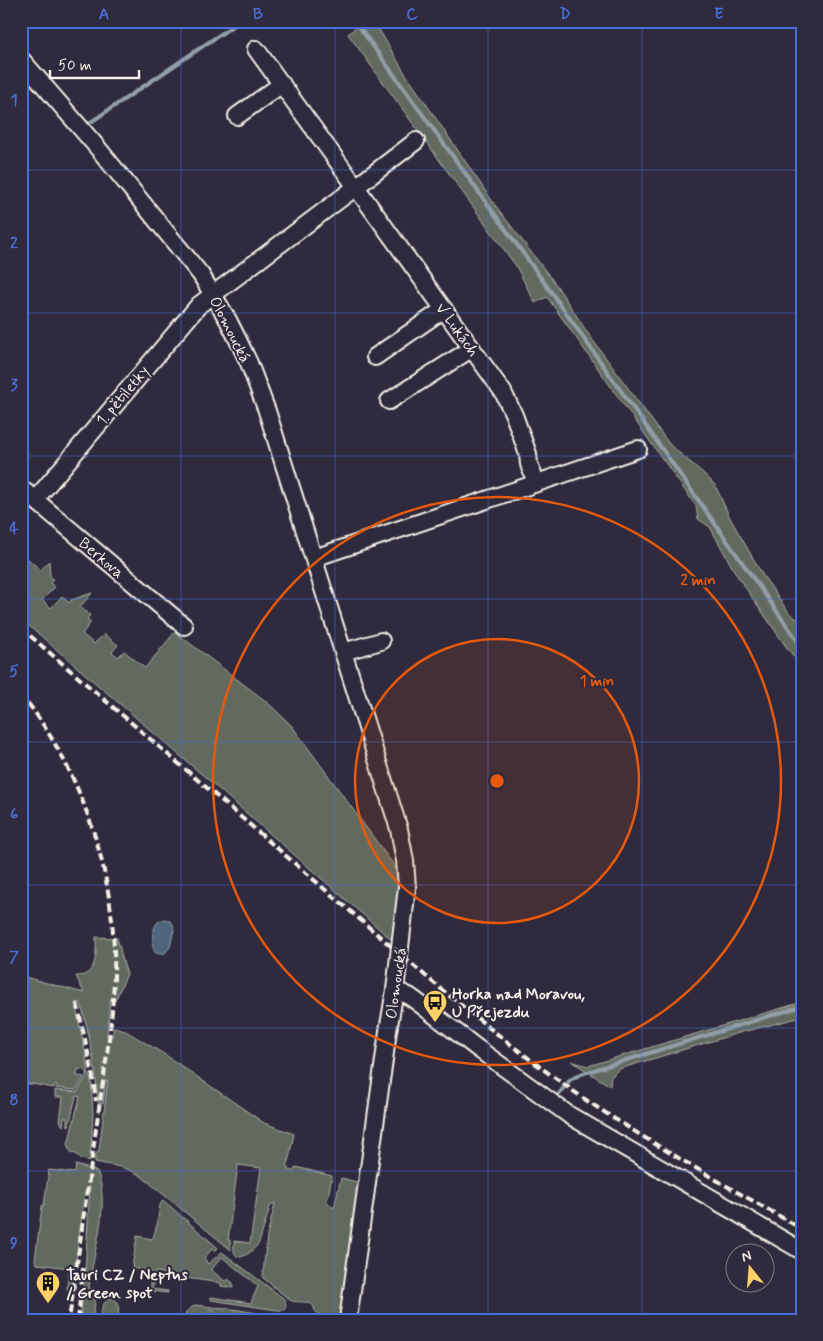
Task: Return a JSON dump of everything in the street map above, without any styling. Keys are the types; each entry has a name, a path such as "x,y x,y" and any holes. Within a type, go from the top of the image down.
{"street":[{"name":"V Lukách","path":"256,49 500,388 514,415 536,483"},
{"name":"Olomoucká","path":"21,58 97,147 201,275 233,329 258,386 393,807 403,844 406,887 394,990 348,1320"},
{"path":"237,116 282,84"},
{"path":"213,294 416,141"},
{"name":"1. pětiletky","path":"35,500 192,311 213,294"},
{"path":"375,358 444,309"},
{"path":"389,401 471,349"},
{"path":"314,558 638,449"},
{"name":"Berkova","path":"21,488 184,626"},
{"path":"343,652 381,641"},
{"path":"394,990 409,996 551,1102 590,1128 802,1251"}],"shaded area":[{"path":"363,21 374,21 403,70 495,205 557,286 589,335 670,445 715,485 730,518 762,574 789,613 802,623 802,667 736,574 710,527 698,519 696,506 547,297 535,303 516,266 348,34"},
{"path":"28,559 41,570 49,561 50,576 53,579 50,583 55,587 42,600 51,608 62,596 69,603 71,600 92,593 80,607 90,615 87,619 91,622 82,634 94,644 104,634 118,645 112,652 118,657 124,651 145,668 175,632 267,702 292,726 398,871 400,885 393,941 21,619 21,567"},
{"path":"96,937 117,938 127,974 115,1001 110,1000 107,1036 112,1037 114,1027 124,1030 164,1054 264,1123 294,1134 287,1168 293,1172 296,1167 332,1176 327,1202 334,1208 341,1178 361,1183 341,1316 321,1316 316,1312 312,1304 290,1300 263,1278 267,1236 275,1204 272,1204 270,1207 259,1243 251,1252 242,1257 238,1257 235,1254 234,1241 250,1243 261,1168 238,1165 228,1240 230,1240 231,1250 141,1176 124,1168 95,1162 95,1155 99,1150 108,1080 106,1081 103,1104 98,1103 92,1052 80,1002 75,1003 91,1079 93,1114 90,1161 82,1159 68,1148 80,1097 76,1096 69,1126 67,1125 67,1118 64,1118 63,1126 60,1121 63,1097 55,1097 55,1090 77,1092 88,1073 85,1070 78,1069 77,1076 84,1077 76,1090 56,1088 57,1086 55,1085 54,1088 21,1084 21,976 84,993 76,976 84,975 92,968 95,958"},
{"path":"802,1002 802,1017 742,1032 619,1069 611,1077 610,1086 571,1061 588,1066"},
{"path":"76,1165 90,1169 90,1171 92,1169 98,1173 101,1187 100,1230 89,1288 95,1291 96,1294 93,1320 80,1320 90,1187 87,1187 85,1192 72,1291 67,1289 69,1268 37,1264 35,1260 49,1170 75,1173"},
{"path":"163,1200 218,1248 215,1251 212,1249 204,1258 208,1264 222,1252 283,1298 286,1304 284,1310 211,1300 211,1297 251,1303 258,1286 222,1257 211,1270 226,1282 228,1279 233,1283 233,1288 221,1286 221,1283 155,1272 152,1289 168,1291 168,1293 149,1291 152,1272 132,1268 137,1236 153,1238 160,1205"},
{"path":"110,1297 117,1302 119,1308 118,1318 111,1317 111,1320 99,1320 102,1307"},
{"path":"195,1305 212,1307 209,1313 211,1314 213,1313 213,1307 269,1315 265,1316 268,1318 247,1315 247,1320 213,1317 212,1320 183,1320 186,1312"}],"water":[{"path":"165,919 173,924 174,930 170,947 164,954 158,954 154,951 153,947 153,933 156,924"}],"waterway":[{"path":"85,126 240,21"},
{"path":"355,21 554,296 802,647"},
{"path":"554,1100 570,1080 581,1074 802,1006"}],"railway":[{"path":"21,628 435,984 509,1044 612,1117 802,1229"},
{"path":"21,694 43,724 62,757 92,827 102,863 109,900 113,938 114,975 110,1033 69,1320"},
{"path":"77,1003 92,1071 96,1101"},
{"path":"78,1320 83,1268"}],"place":[{"name":"Horka nad Moravou, U Přejezdu","path":"435,1023"},
{"name":"Tauri CZ / Neptus / Green spot","path":"48,1304"}]}
